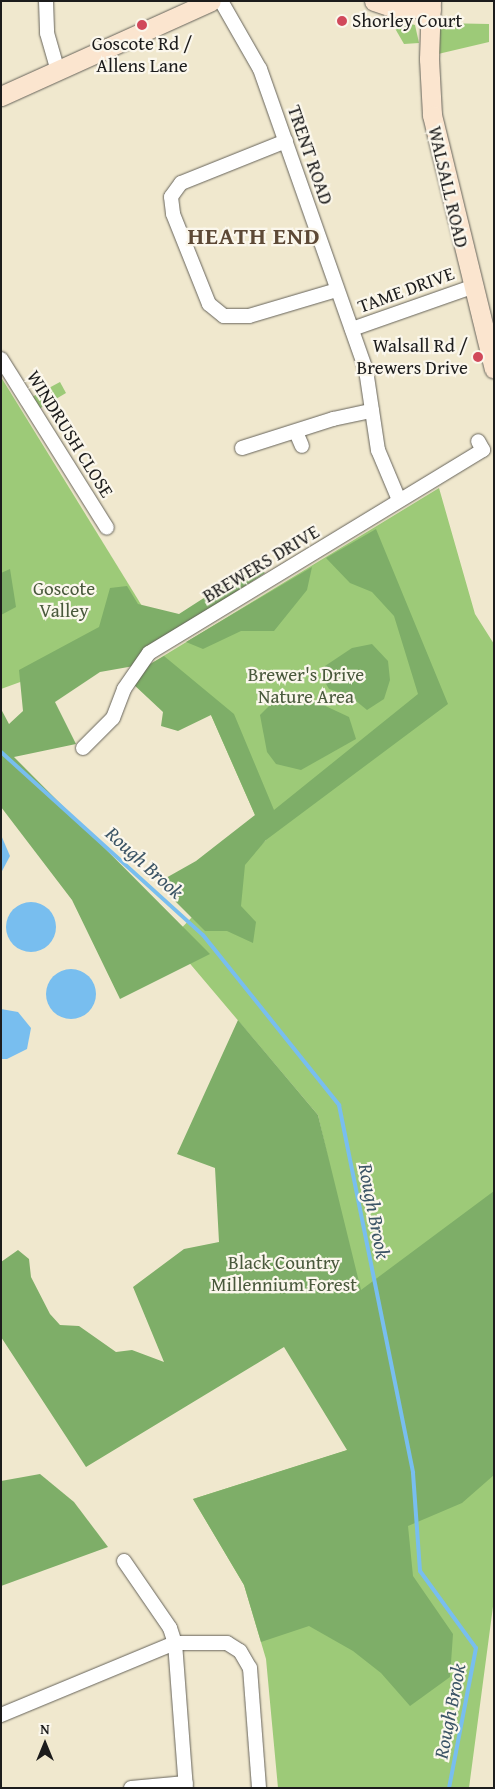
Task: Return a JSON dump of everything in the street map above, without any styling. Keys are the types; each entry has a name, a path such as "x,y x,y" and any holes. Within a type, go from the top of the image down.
{"main road":[{"path":"1,96 58,68 211,1"},
{"path":"374,1 391,7 431,5"},
{"name":"WALSALL ROAD","path":"431,5 429,59 432,115 472,287 487,312 494,368"}],"street":[{"path":"46,1 47,33 58,68"},
{"name":"TRENT ROAD","path":"221,1 260,69 286,141 366,370 378,450 399,500"},
{"path":"286,141 181,184 171,197 173,214 209,304 224,316 249,316 337,290"},
{"name":"TAME DRIVE","path":"352,329 472,287"},
{"name":"WINDRUSH CLOSE","path":"1,359 107,528"},
{"path":"242,448 372,411"},
{"path":"296,432 302,446"},
{"name":"BREWERS DRIVE","path":"83,748 114,718 124,689 149,653 483,450 478,441"},
{"path":"124,1561 170,1628 175,1643 186,1785 131,1788"},
{"path":"1,1715 175,1643 227,1643 240,1651 250,1668 259,1788"}],"green space":[{"path":"389,18 415,25 419,43 404,44"},
{"path":"440,23 489,24 489,42 438,54"},
{"name":"Goscote Valley","path":"1,377 158,632 1,689"},
{"path":"60,382 66,393 39,409 32,397"},
{"name":"Brewer's Drive Nature Area","path":"439,488 475,614 494,644 494,1599 469,1788 278,1788 266,1659 244,1585 193,1499 392,1436 318,1115 170,940 266,840 211,715 147,666"},
{"path":"376,529 448,704 266,840 245,865 241,906 256,922 253,943 227,931 205,931 157,883 196,861 255,815 211,715 178,731 161,726 163,712 132,683 147,666 164,656 234,714 274,810 418,694 394,616 372,592 350,583 326,558"},
{"path":"255,565 265,573 147,650 134,666 100,672 55,702 76,744 14,757 210,954 120,999 72,900 1,807 1,709 9,724 23,711 19,670 99,627 110,588 127,586 138,604 179,614"},
{"path":"312,567 307,590 274,631 241,631 203,649 186,642"},
{"path":"10,569 16,607 1,615 1,573"},
{"path":"372,644 388,661 390,680 384,699 367,710 350,696 329,689 322,677 325,666 352,648"},
{"path":"300,694 349,717 356,739 301,770 276,764 267,752 260,715 273,702"},
{"name":"Black Country Millennium Forest","path":"238,1020 318,1115 361,1290 494,1191 494,1475 462,1503 408,1526 413,1576 453,1634 450,1677 410,1706 381,1673 353,1651 309,1626 261,1642 244,1585 193,1499 347,1450 284,1347 86,1467 1,1337 1,1262 18,1250 29,1259 31,1277 50,1314 60,1325 79,1326 116,1352 132,1350 164,1362 133,1287 184,1249 219,1242 215,1168 177,1154"},
{"path":"40,1474 74,1502 108,1547 1,1586 1,1481"}],"water":[{"path":"1,835 10,856 1,873"},
{"path":"26,902 36,902 49,909 56,922 56,932 49,945 36,952 26,952 17,948 10,941 6,932 6,922 10,913 17,906"},
{"path":"66,969 76,969 89,976 96,989 96,999 89,1012 76,1019 66,1019 57,1015 50,1008 46,999 46,989 50,980 57,973"},
{"path":"1,1009 18,1012 31,1028 27,1049 7,1059 1,1059"}],"waterway":[{"name":"Rough Brook","path":"1,752 203,935 339,1105 413,1473 420,1571 476,1648 449,1788"}],"place":[{"name":"Shorley Court","path":"342,21"},
{"name":"Goscote Rd / Allens Lane","path":"142,25"},
{"name":"Walsall Rd / Brewers Drive","path":"478,357"}],"district":[{"name":"HEATH END","path":"254,236"}]}
